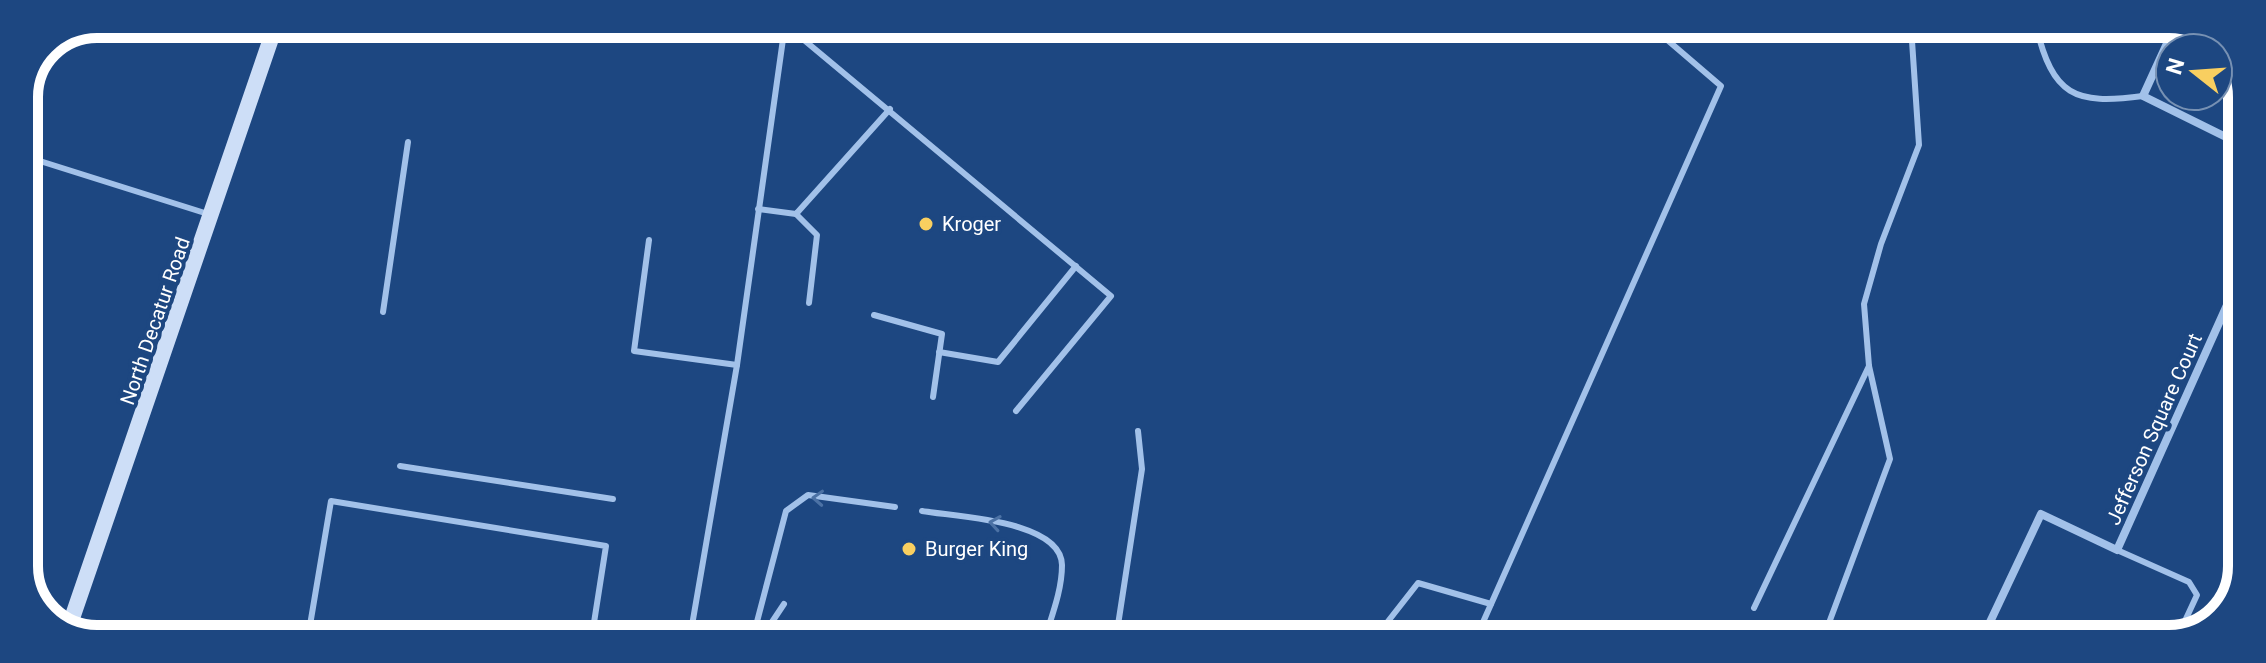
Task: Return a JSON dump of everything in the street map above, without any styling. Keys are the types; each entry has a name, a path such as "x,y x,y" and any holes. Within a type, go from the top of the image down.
{"main road":[{"name":"North Decatur Road","path":"72,619 271,38"}],"street":[{"path":"2169,38 2143,96 2228,138"},
{"name":"Jefferson Square Court","path":"1989,625 2041,514 2117,550 2228,314"}],"lane":[{"path":"692,625 737,365 783,38"},
{"path":"801,38 1111,296 1016,411"},
{"path":"1482,625 1721,86 1665,38"},
{"path":"1828,625 1890,459 1869,366 1864,304 1881,244 1919,145 1912,38"},
{"path":"2040,38 2053,79 2072,92 2096,100 2143,96"},
{"path":"796,214 890,109"},
{"path":"383,312 408,142"},
{"path":"38,160 212,216"},
{"path":"758,209 796,214 817,235 809,303"},
{"path":"649,240 634,351 737,365"},
{"path":"939,352 998,362 1076,266"},
{"path":"874,315 942,334 933,397"},
{"path":"1754,608 1869,366"},
{"path":"1118,625 1142,469 1138,431"},
{"path":"400,466 613,499"},
{"path":"756,625 786,511 808,495 895,507"},
{"path":"310,625 331,501 606,546 594,625"},
{"path":"922,511 1029,529 1052,541 1062,563 1048,625"},
{"path":"2117,550 2189,582 2197,595 2184,623"},
{"path":"1385,625 1418,583 1491,604"},
{"path":"770,625 784,604"}],"place":[{"name":"Kroger","path":"926,224"},
{"name":"Burger King","path":"909,549"}]}
